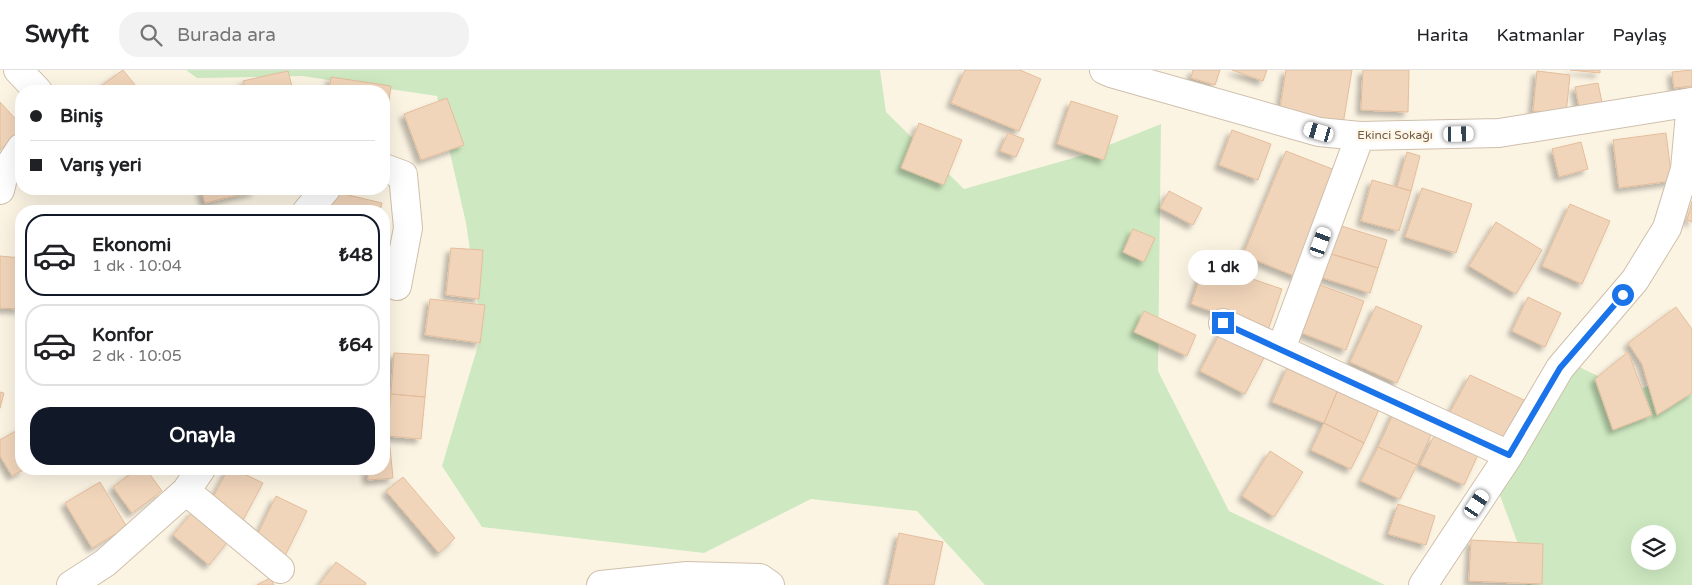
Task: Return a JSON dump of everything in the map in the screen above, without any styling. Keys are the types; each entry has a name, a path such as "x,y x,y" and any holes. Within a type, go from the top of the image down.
{"street":[{"path":"18,70 32,85"},
{"name":"Ekinci Sokağı","path":"1104,70 1319,132 1360,136 1499,133 1692,102"},
{"path":"1423,585 1509,455 1560,368 1635,280 1667,228 1685,169 1692,102"},
{"path":"1281,349 1360,136"},
{"path":"0,190 4,174 15,157"},
{"path":"390,170 403,175 408,228 398,286"},
{"path":"312,205 321,195"},
{"path":"1223,323 1509,455"},
{"path":"71,585 105,563 186,491 197,475"},
{"path":"186,491 280,569"},
{"path":"601,585 687,576 760,578 770,585"}],"green space":[{"path":"186,70 880,70 886,112 964,189 1084,155 1161,124 1158,371 1229,511 1385,585 985,585 917,511 811,499 704,553 482,527 442,466 482,332 466,223 437,96 390,89 390,85 363,85 302,76 197,78"},
{"path":"1569,362 1631,392 1692,371 1692,585 1526,585 1532,582 1498,490"}],"building":[{"path":"123,70 135,85 102,85"},
{"path":"965,70 1020,70 1041,79 1019,131 951,103"},
{"path":"1193,70 1220,70 1215,85 1191,78"},
{"path":"1232,70 1267,70 1263,81"},
{"path":"1286,70 1352,70 1343,124 1279,114"},
{"path":"1363,70 1409,70 1408,112 1361,110"},
{"path":"1570,70 1600,70 1600,73"},
{"path":"1692,70 1692,86 1674,88 1672,72"},
{"path":"288,71 292,85 244,85 243,81"},
{"path":"1537,71 1570,75 1566,114 1533,111"},
{"path":"331,77 384,85 330,85"},
{"path":"1598,83 1603,107 1580,111 1575,87"},
{"path":"447,98 464,145 421,160 404,114"},
{"path":"1071,101 1118,116 1104,160 1057,144"},
{"path":"0,102 15,118 15,136 0,150"},
{"path":"919,123 962,140 944,185 901,168"},
{"path":"1232,130 1271,144 1258,180 1219,165"},
{"path":"1008,133 1024,139 1016,157 1000,151"},
{"path":"1666,133 1672,181 1619,188 1613,140"},
{"path":"1581,142 1588,169 1559,177 1552,149"},
{"path":"1286,151 1340,172 1297,277 1243,255"},
{"path":"1407,152 1420,156 1411,191 1397,187"},
{"path":"1372,180 1411,191 1399,231 1361,221"},
{"path":"1422,188 1472,204 1456,253 1405,237"},
{"path":"1169,191 1202,208 1193,225 1160,208"},
{"path":"203,195 239,195 205,203"},
{"path":"330,195 348,195 382,203 382,205 328,205"},
{"path":"1692,201 1692,222 1687,220"},
{"path":"1570,204 1610,221 1582,284 1542,266"},
{"path":"1496,222 1542,250 1516,294 1469,266"},
{"path":"1335,224 1387,240 1378,268 1328,253"},
{"path":"1133,229 1155,238 1144,262 1123,252"},
{"path":"451,248 483,250 479,299 446,295"},
{"path":"1328,253 1378,268 1370,293 1320,277"},
{"path":"0,256 15,257 15,309 0,308"},
{"path":"1205,263 1282,289 1268,330 1191,304"},
{"path":"1317,284 1364,301 1346,350 1299,332"},
{"path":"1528,297 1561,313 1545,347 1512,331"},
{"path":"430,299 485,305 480,343 425,335"},
{"path":"1376,306 1422,326 1397,383 1350,362"},
{"path":"1676,307 1692,329 1692,393 1657,415 1642,364 1628,343"},
{"path":"1144,311 1196,335 1187,356 1134,332"},
{"path":"1221,331 1266,354 1245,394 1200,371"},
{"path":"1628,352 1652,415 1613,430 1595,379"},
{"path":"394,353 429,355 425,397 391,394"},
{"path":"1288,366 1339,387 1324,423 1272,402"},
{"path":"1470,375 1524,400 1502,439 1449,414"},
{"path":"1339,387 1380,407 1364,443 1324,423"},
{"path":"0,392 4,393 0,408"},
{"path":"391,394 425,397 421,439 390,436"},
{"path":"1395,410 1434,428 1417,465 1378,447"},
{"path":"1324,423 1364,443 1351,469 1311,450"},
{"path":"15,431 15,474 12,476 0,456 0,440"},
{"path":"1434,436 1478,455 1464,485 1420,465"},
{"path":"1378,447 1417,465 1400,499 1361,481"},
{"path":"390,448 393,478 368,480 368,475 390,475"},
{"path":"1270,451 1303,472 1274,517 1242,496"},
{"path":"129,475 150,475 162,491 132,513 113,487"},
{"path":"225,475 246,475 263,483 242,522 209,505"},
{"path":"403,477 455,538 439,553 386,491"},
{"path":"100,482 127,527 92,548 65,503"},
{"path":"276,496 307,511 285,556 254,542"},
{"path":"1398,504 1435,516 1426,545 1388,534"},
{"path":"194,510 230,539 209,565 173,535"},
{"path":"899,533 943,542 934,585 888,585"},
{"path":"1471,540 1543,544 1542,584 1469,581"},
{"path":"336,562 366,583 365,585 319,585"},
{"path":"270,578 274,585 257,585"}],"route":[{"path":"1223,323 1509,455 1560,368 1623,295"}]}
